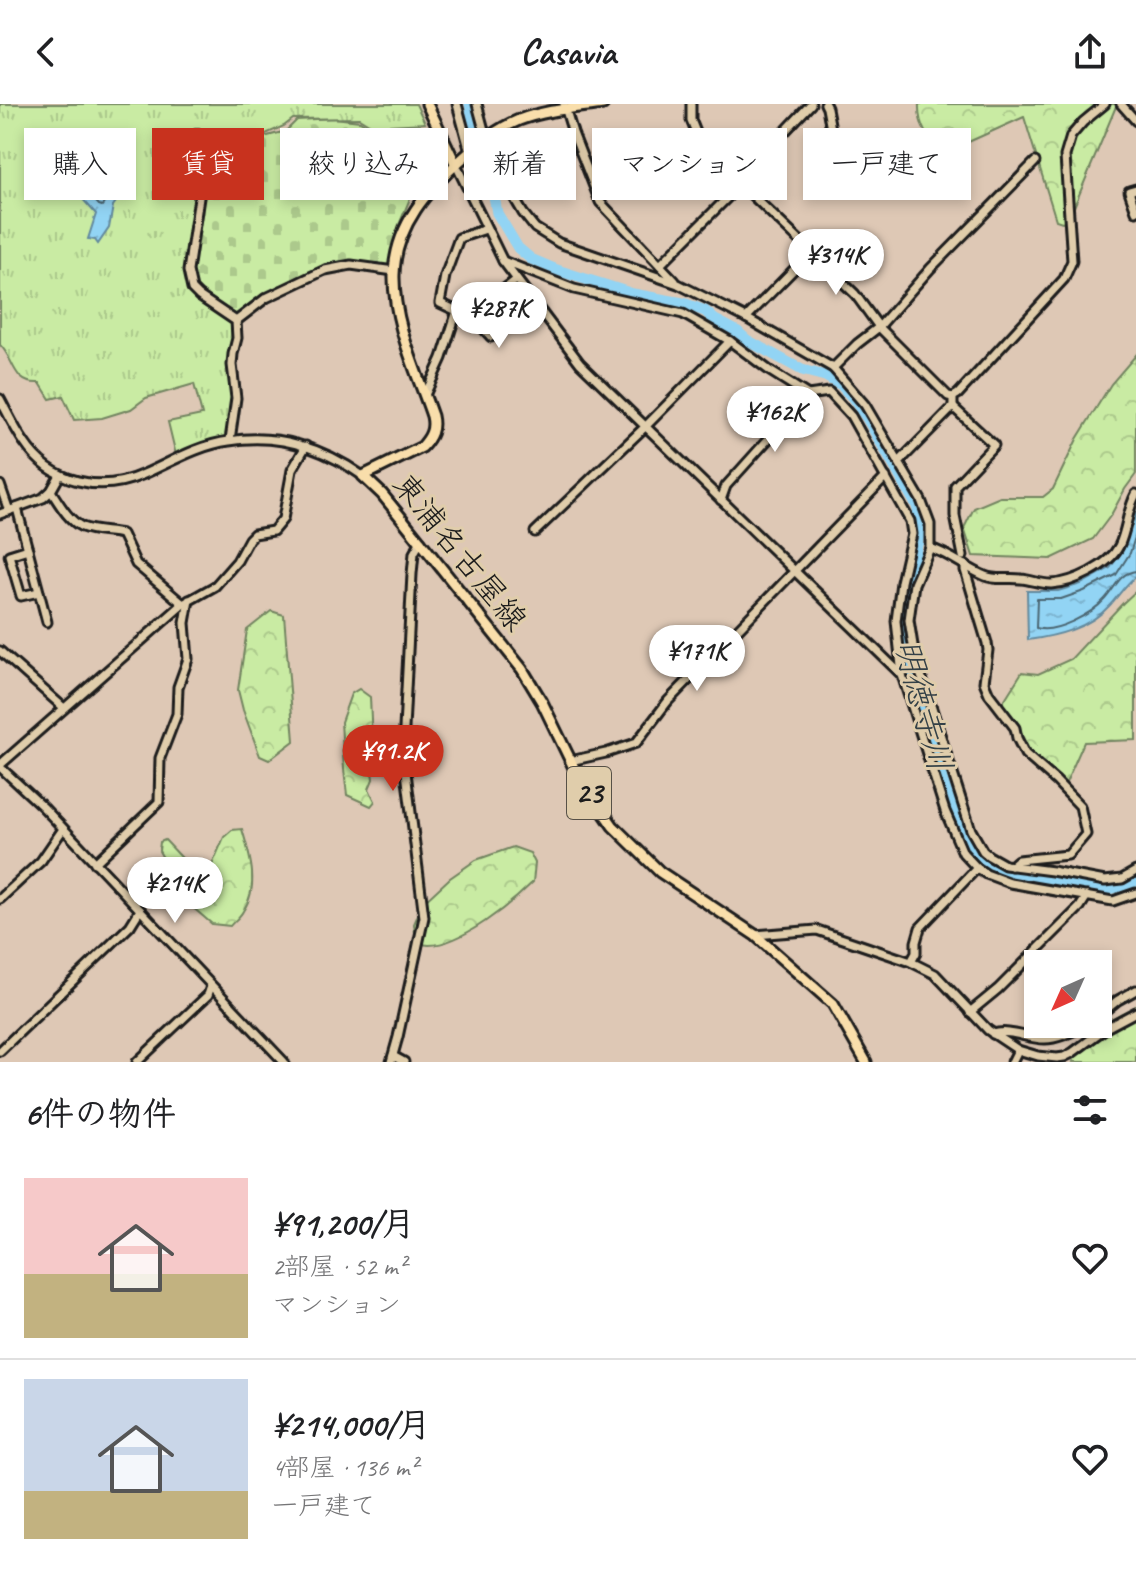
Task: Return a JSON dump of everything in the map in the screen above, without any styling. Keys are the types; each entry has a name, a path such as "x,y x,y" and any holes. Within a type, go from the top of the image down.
{"main road":[{"path":"427,104 456,165"},
{"name":"東浦名古屋線","path":"505,128 518,120 565,107 603,104"},
{"name":"東浦名古屋線","path":"464,158 430,189 412,214 400,242 394,271 398,314 433,422 432,433 417,450 363,476 421,541 527,677 570,761 602,812 660,872 755,935 833,1004 866,1062"}],"street":[{"path":"457,104 464,130"},
{"path":"477,104 483,128"},
{"path":"691,104 694,128"},
{"path":"787,130 811,104"},
{"path":"825,104 831,128"},
{"path":"758,200 855,294 879,327 948,396 953,397 1064,279 1072,261 1065,156 1071,136 1105,104"},
{"path":"1121,104 1136,121"},
{"path":"565,107 600,202 678,284"},
{"path":"833,368 879,327 930,269 1035,162"},
{"path":"456,165 503,261 580,363 902,675"},
{"path":"1136,189 1129,191 1136,211"},
{"path":"199,200 188,271 190,283 199,296 236,321"},
{"path":"515,200 535,228 559,243 678,284 746,318 833,368 865,405 927,515 931,533 914,584 910,612 912,647 975,839 989,856 1005,865 1105,881 1122,879 1136,871"},
{"path":"660,265 723,200"},
{"path":"486,229 459,238 445,276 440,303 471,315 491,337 534,304"},
{"path":"746,318 811,252"},
{"path":"503,261 574,289 683,314 730,341 808,395"},
{"path":"236,321 266,298 325,270 351,265 394,271"},
{"path":"471,315 516,280"},
{"path":"425,395 457,311"},
{"path":"230,440 236,398 232,365 237,338 236,321"},
{"path":"535,532 730,341"},
{"path":"419,380 426,384 433,379"},
{"path":"721,500 726,486 808,395 829,392 840,402 910,521 911,544 901,582 896,621 902,675 956,840 963,853 986,874 1010,883 1113,901 1136,893"},
{"path":"899,462 953,407 953,397"},
{"path":"0,399 24,442 51,470 90,484 124,482 198,449 230,440 273,440 306,446 342,462 363,476"},
{"path":"953,407 994,445 957,483 954,490 955,516 965,570 987,643 984,682 987,691 1015,728 1025,754 1070,793 1080,806 1086,834 1068,855 1018,860 1011,866"},
{"path":"283,1061 43,807 0,766 186,602 215,586 254,534 273,531 279,525 283,519 292,470 306,446"},
{"path":"0,514 43,498 60,475"},
{"path":"570,761 623,749 639,741 668,701 886,477"},
{"path":"0,485 28,549 47,622"},
{"path":"51,491 80,526 122,534 136,564 186,602"},
{"path":"928,548 964,560 985,576 1050,584 1073,579 1106,562 1119,546 1136,494"},
{"path":"404,1062 392,1059 424,917 403,748 412,574 414,553 421,541"},
{"path":"28,549 9,555 21,596 39,592"},
{"path":"95,863 159,802 160,758 177,714 178,687 188,659 186,602"},
{"path":"0,651 64,708"},
{"path":"0,899 41,861 63,829"},
{"path":"911,962 916,953 920,928 977,868"},
{"path":"970,1012 998,989 1080,907 1087,896"},
{"path":"0,1051 130,926 140,910"},
{"path":"755,935 817,930 911,962 935,974 993,1034 1018,1050 1038,1056 1064,1057 1136,1012"},
{"path":"137,1062 208,995 211,986"},
{"path":"1112,1005 1136,990"},
{"path":"993,1034 1002,1032 1024,1036"},
{"path":"1012,1062 1018,1050"}],"green space":[{"path":"0,104 416,104 425,123 372,126 359,118 293,119 264,135 264,128 152,128 152,200 199,200 189,288 234,322 235,336 228,353 232,400 227,438 176,455 168,422 202,415 194,384 146,398 131,409 102,418 74,420 63,396 50,399 40,383 31,383 19,376 0,345"},
{"path":"919,104 1117,104 1069,219 1062,222 1056,220 1024,117 971,141 971,128 923,128"},
{"path":"334,118 360,121 371,128 289,128 297,120"},
{"path":"280,133 280,200 409,200 398,227 394,271 351,261 332,263 288,282 235,317 202,295 191,274 200,200 264,200 264,137"},
{"path":"1136,355 1136,474 1093,539 1051,559 973,556 964,528 974,508 1000,497 1043,497 1053,489 1077,439 1111,384"},
{"path":"1136,591 1136,740 1084,742 1065,785 1020,751 1000,707 1022,672 1038,674 1071,659"},
{"path":"271,611 284,615 294,741 269,760 260,756 238,690 247,630"},
{"path":"359,689 370,697 373,779 369,789 375,801 371,806 347,795 344,769 341,722 351,694"},
{"path":"242,829 252,871 248,901 230,926 212,924 190,905 159,851 160,842 165,840 196,873 205,875 224,837 232,830"},
{"path":"513,847 530,853 535,863 533,882 499,912 470,931 442,943 429,945 416,942 414,924 423,903 450,878 476,860"},
{"path":"1136,1006 1136,1062 1073,1062 1086,1038 1112,1038 1112,1019"}],"water":[{"path":"84,200 117,200 109,228 98,244 88,239 96,214"},
{"path":"1136,506 1136,576 1093,620 1061,633 1028,640 1027,591 1058,591 1081,584 1110,568 1123,550"}],"waterway":[{"name":"明徳寺川","path":"470,104 480,157 497,213 518,248 531,259 633,294 683,303 705,311 747,340 802,370 825,376 841,385 867,418 917,506 920,519 917,544 901,607 905,653 948,797 975,854 999,870 1077,886 1113,888 1136,881"}]}
